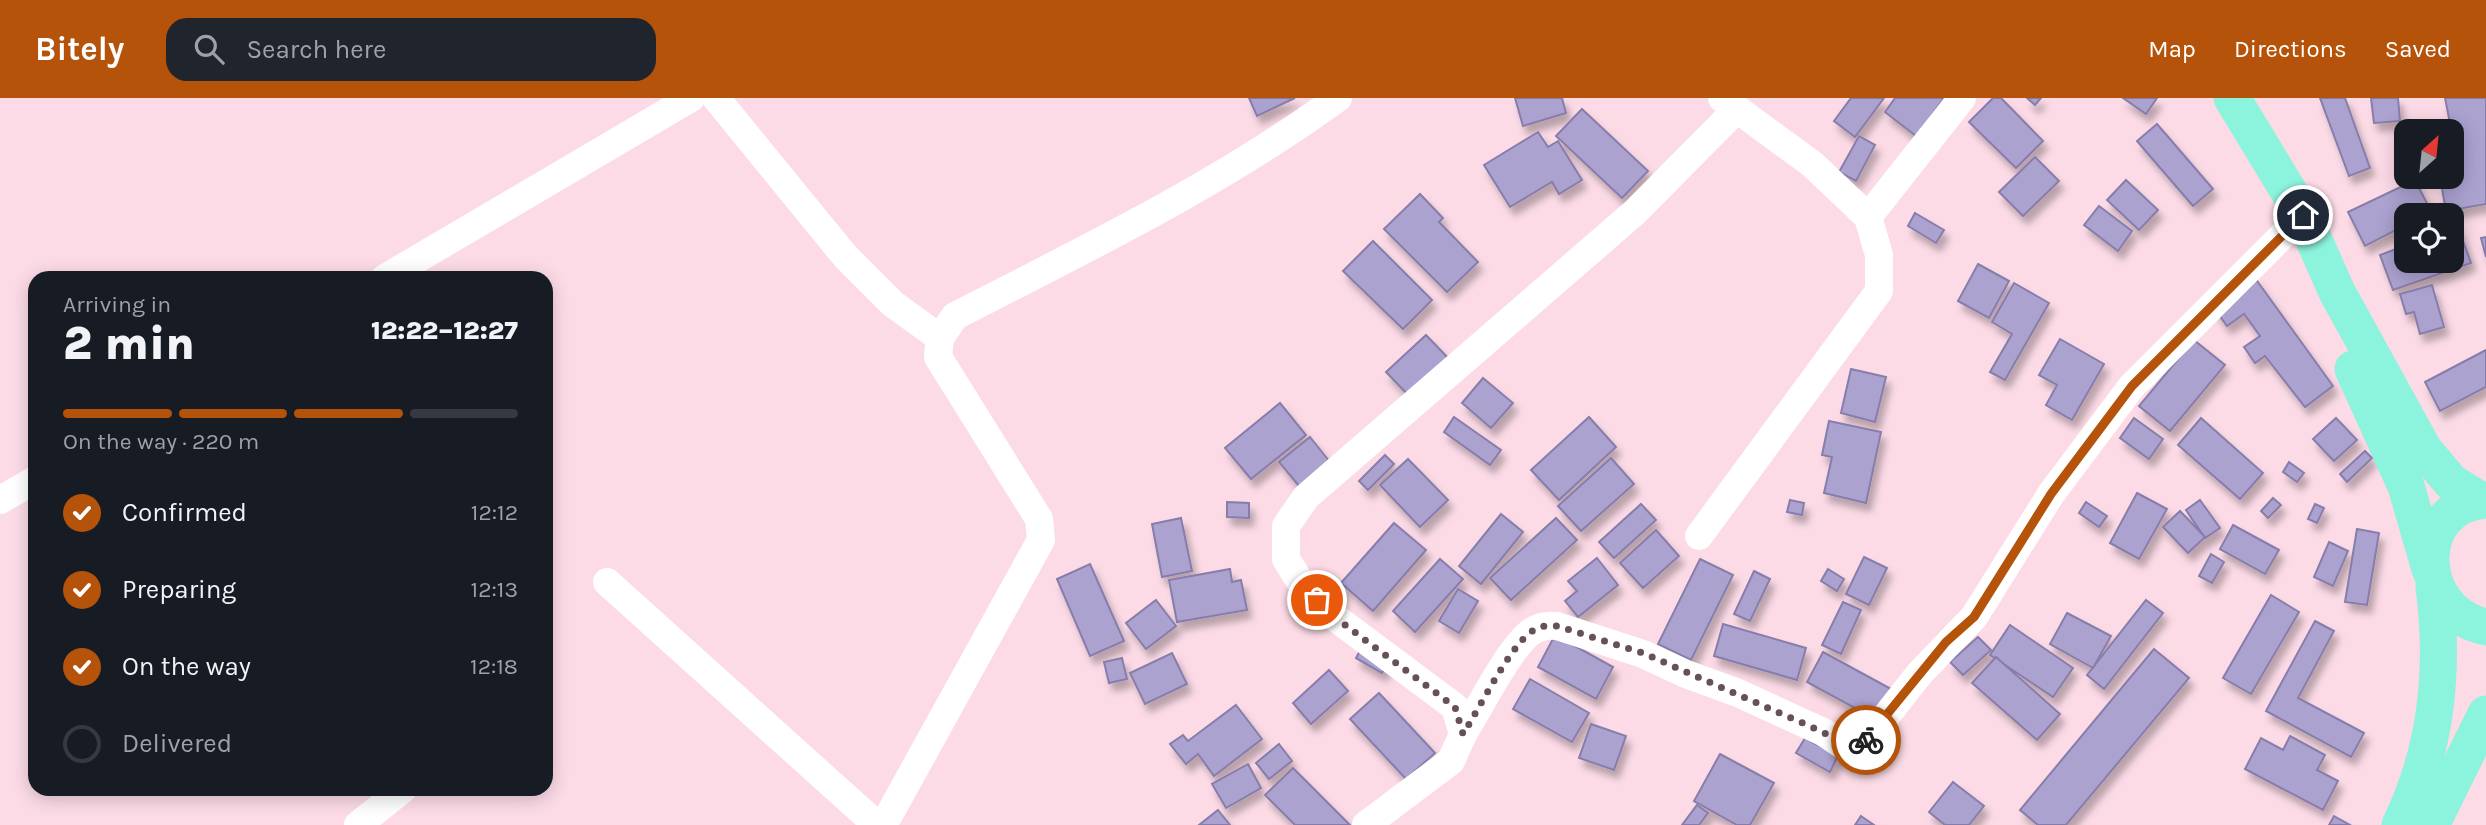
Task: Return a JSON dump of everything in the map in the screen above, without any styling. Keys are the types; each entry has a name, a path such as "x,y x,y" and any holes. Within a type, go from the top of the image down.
{"main road":[{"path":"2231,98 2303,215 2337,292 2424,450 2451,482 2483,500"},
{"path":"2337,292 2354,371 2406,486 2432,578 2444,603 2457,616 2486,627"},
{"path":"2424,825 2425,764 2437,705 2441,638 2431,551 2442,526 2462,507 2483,500"},
{"path":"2424,825 2471,768 2486,713"}],"street":[{"path":"398,271 691,98"},
{"path":"716,98 845,257 893,304 940,338"},
{"path":"607,582 877,820 1041,540 1039,519 938,357 940,338 956,316 1183,198 1287,135 1338,98"},
{"path":"1868,217 1962,98"},
{"path":"1463,734 1455,707 1333,616 1301,583 1286,559 1286,526 1306,496 1635,212 1730,103 1812,164 1868,217 1879,255 1879,291 1699,536"},
{"path":"1366,825 1451,761 1463,734 1514,653 1530,633 1546,625 1643,653 1823,732 1841,744 1851,746 1868,739 1920,673 1974,617 2051,494 2132,386 2303,215"},
{"path":"0,499 28,485"},
{"path":"358,825 394,796"}],"building":[{"path":"1249,98 1295,98 1257,116"},
{"path":"1515,98 1562,98 1566,113 1523,126"},
{"path":"1851,98 1884,98 1855,137 1834,121"},
{"path":"1895,98 1944,98 1916,136 1885,112"},
{"path":"1993,98 2001,98 2043,141 2016,168 1969,122"},
{"path":"2027,98 2041,98 2035,105"},
{"path":"2123,98 2157,98 2146,114"},
{"path":"2320,98 2345,98 2370,168 2349,176"},
{"path":"2371,98 2398,98 2400,119 2374,123"},
{"path":"2445,98 2486,98 2486,204 2464,208 2464,203 2445,203 2442,189 2464,189 2464,119 2449,119"},
{"path":"1582,109 1648,171 1622,198 1556,136"},
{"path":"2157,124 2213,189 2193,206 2137,141"},
{"path":"1538,132 1548,147 1558,141 1582,180 1559,194 1552,182 1510,207 1484,165"},
{"path":"1859,136 1875,145 1856,181 1839,172"},
{"path":"2035,157 2059,181 2023,216 1999,192"},
{"path":"2126,180 2158,210 2139,230 2107,200"},
{"path":"2396,189 2420,189 2427,203 2394,203 2394,231 2365,246 2348,212"},
{"path":"1420,194 1443,218 1439,222 1478,262 1447,292 1384,229"},
{"path":"2099,206 2132,231 2118,251 2084,225"},
{"path":"1915,213 1944,230 1936,243 1908,226"},
{"path":"2486,237 2486,257 2481,238"},
{"path":"1373,241 1432,300 1403,329 1343,271"},
{"path":"2464,244 2471,263 2464,265"},
{"path":"2394,250 2394,273 2442,273 2393,290 2380,255"},
{"path":"1978,264 2009,281 1989,318 1958,301"},
{"path":"2255,278 2333,386 2305,407 2265,356 2255,363 2244,347 2260,336 2244,314 2227,326 2214,308"},
{"path":"2014,283 2049,303 2005,380 1990,372 2012,334 1992,322"},
{"path":"2432,285 2444,327 2420,334 2414,312 2406,314 2400,294"},
{"path":"1426,335 1451,361 1411,398 1386,372"},
{"path":"2060,339 2104,364 2072,420 2046,405 2057,385 2039,375"},
{"path":"2194,340 2225,365 2170,431 2139,406"},
{"path":"2486,350 2486,387 2440,411 2425,382"},
{"path":"1851,369 1886,377 1875,422 1841,413"},
{"path":"1483,378 1513,403 1491,428 1462,403"},
{"path":"1280,403 1306,435 1251,479 1225,448"},
{"path":"1454,417 1501,450 1490,465 1444,432"},
{"path":"1589,417 1616,447 1559,500 1531,470"},
{"path":"2134,418 2163,439 2149,459 2120,438"},
{"path":"2201,418 2263,473 2240,499 2178,445"},
{"path":"2336,418 2357,440 2334,461 2313,439"},
{"path":"1829,421 1881,432 1866,503 1824,493 1832,457 1822,455"},
{"path":"1310,437 1330,462 1299,486 1279,462"},
{"path":"2365,451 2372,458 2347,482 2340,474"},
{"path":"1385,455 1394,464 1368,490 1359,481"},
{"path":"1611,458 1634,484 1581,531 1558,506"},
{"path":"1408,459 1448,500 1420,527 1380,485"},
{"path":"2289,462 2304,473 2297,482 2283,472"},
{"path":"2137,493 2167,509 2139,559 2110,543"},
{"path":"2273,498 2281,505 2268,518 2261,511"},
{"path":"1790,500 1804,503 1802,515 1787,512"},
{"path":"2200,500 2220,528 2205,538 2186,510"},
{"path":"1227,502 1249,503 1249,518 1227,517"},
{"path":"2086,502 2107,516 2099,527 2079,513"},
{"path":"1641,504 1656,520 1614,558 1599,542"},
{"path":"2315,504 2324,508 2317,523 2308,519"},
{"path":"2180,511 2205,537 2188,553 2163,527"},
{"path":"1501,514 1523,532 1481,584 1459,566"},
{"path":"1181,518 1192,571 1162,577 1152,524"},
{"path":"1556,518 1577,540 1511,600 1490,578"},
{"path":"1394,523 1426,550 1373,611 1341,583"},
{"path":"2233,525 2279,550 2265,574 2220,549"},
{"path":"2357,529 2379,533 2367,605 2345,602"},
{"path":"1656,530 1679,556 1643,588 1620,563"},
{"path":"2329,542 2348,551 2333,586 2314,577"},
{"path":"2211,554 2224,562 2212,583 2199,576"},
{"path":"1864,557 1887,568 1869,605 1846,594"},
{"path":"1597,558 1618,585 1578,617 1565,601 1577,591 1568,581"},
{"path":"1440,559 1463,579 1415,632 1393,611"},
{"path":"1700,559 1733,575 1691,660 1658,644"},
{"path":"1090,564 1124,641 1090,656 1057,579"},
{"path":"1230,569 1232,582 1241,580 1247,610 1177,622 1169,580"},
{"path":"1828,569 1844,579 1837,591 1821,581"},
{"path":"1754,571 1770,579 1750,621 1734,614"},
{"path":"1458,589 1478,601 1459,633 1439,621"},
{"path":"2271,595 2299,612 2251,694 2223,678"},
{"path":"1156,600 1176,626 1146,649 1126,623"},
{"path":"2146,600 2163,613 2104,689 2087,675"},
{"path":"1843,602 1861,610 1841,654 1822,645"},
{"path":"2067,613 2111,636 2093,668 2050,644"},
{"path":"2315,621 2334,631 2298,698 2364,733 2351,757 2266,711"},
{"path":"1723,624 1806,648 1797,680 1714,656"},
{"path":"2010,625 2073,668 2053,697 1990,655"},
{"path":"1555,635 1613,667 1596,699 1538,667"},
{"path":"1978,637 1991,650 1963,675 1950,662"},
{"path":"1365,641 1391,656 1382,673 1356,658"},
{"path":"2154,649 2189,678 2066,825 2038,825 2020,810"},
{"path":"1823,652 1891,689 1875,719 1807,682"},
{"path":"1172,653 1187,684 1145,704 1130,673"},
{"path":"1996,657 2060,714 2037,740 1972,683"},
{"path":"1122,658 1127,679 1109,683 1104,662"},
{"path":"1329,670 1348,691 1311,724 1293,703"},
{"path":"1530,679 1589,713 1572,742 1513,709"},
{"path":"1379,693 1435,753 1406,779 1350,719"},
{"path":"1236,705 1262,739 1214,776 1198,754 1186,764 1170,744 1183,735 1188,741"},
{"path":"1591,724 1626,736 1614,770 1579,758"},
{"path":"2290,736 2325,755 2317,770 2338,781 2323,810 2245,769 2261,738 2283,750"},
{"path":"1805,738 1838,756 1830,772 1796,753"},
{"path":"1279,744 1292,761 1269,779 1256,763"},
{"path":"1720,754 1774,783 1750,825 1737,825 1694,801"},
{"path":"1248,764 1261,788 1226,808 1212,784"},
{"path":"1293,768 1350,825 1295,825 1265,795"},
{"path":"1953,782 1984,806 1969,825 1945,825 1929,812"},
{"path":"1697,805 1708,813 1699,825 1682,825"},
{"path":"1218,810 1230,825 1199,825"},
{"path":"1861,816 1874,825 1855,825"},
{"path":"2334,816 2350,825 2329,825"}],"way so far":[{"path":"1317,600 1333,616 1455,707 1463,734 1514,653 1530,633 1546,625 1643,653 1823,732 1841,744 1851,746 1866,740"}],"route":[{"path":"1866,740 1946,642 1974,617 2051,494 2132,386 2303,215"}]}
